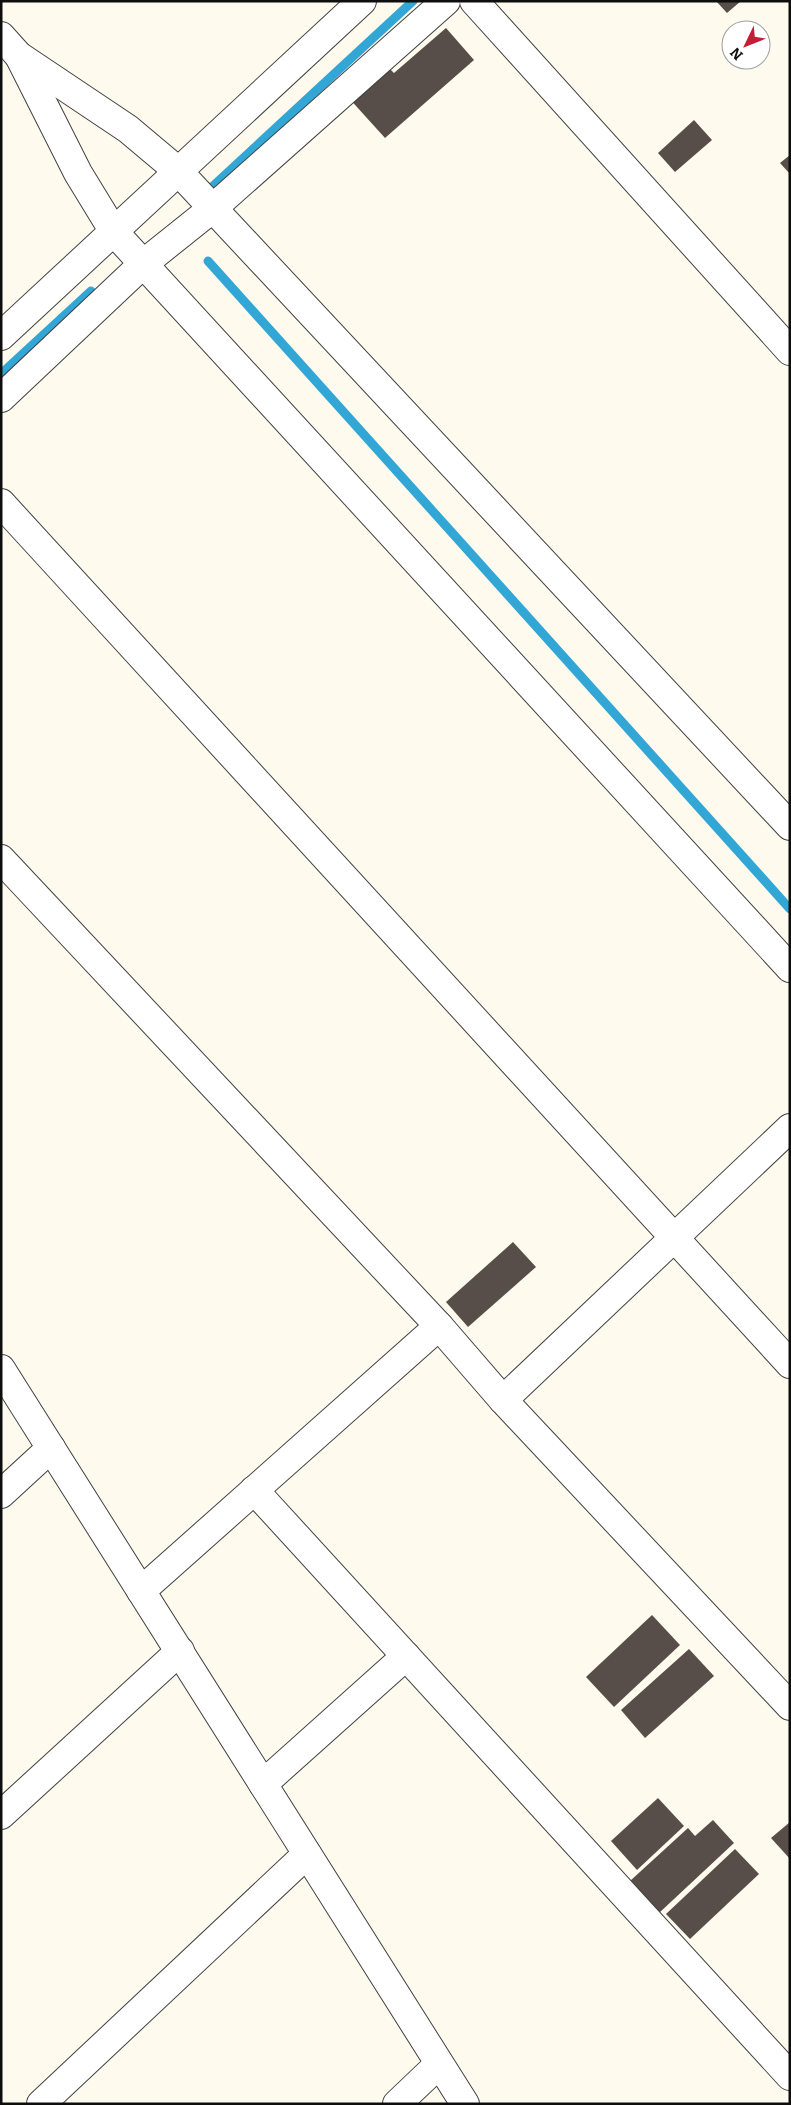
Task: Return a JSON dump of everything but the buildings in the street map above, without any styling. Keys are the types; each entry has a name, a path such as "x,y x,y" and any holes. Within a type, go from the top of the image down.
{"street":[{"path":"1,336 362,1"},
{"path":"1,398 143,264 214,208 446,1"},
{"path":"474,1 790,351"},
{"path":"10,46 128,129 178,172 214,208 790,826"},
{"path":"10,46 78,173 114,232 790,968"},
{"path":"1,503 790,1364"},
{"path":"1,859 439,1326 503,1400 790,1706"},
{"path":"503,1400 790,1128"},
{"path":"141,1591 439,1326"},
{"path":"1,1369 464,2101"},
{"path":"1,1494 51,1448"},
{"path":"254,1490 790,2076"},
{"path":"1,1815 180,1651"},
{"path":"263,1784 406,1656"},
{"path":"41,2104 307,1854"},
{"path":"397,2104 439,2064"}],"waterway":[{"path":"212,187 413,1"},
{"path":"208,261 790,909"},
{"path":"1,374 91,291"}]}
